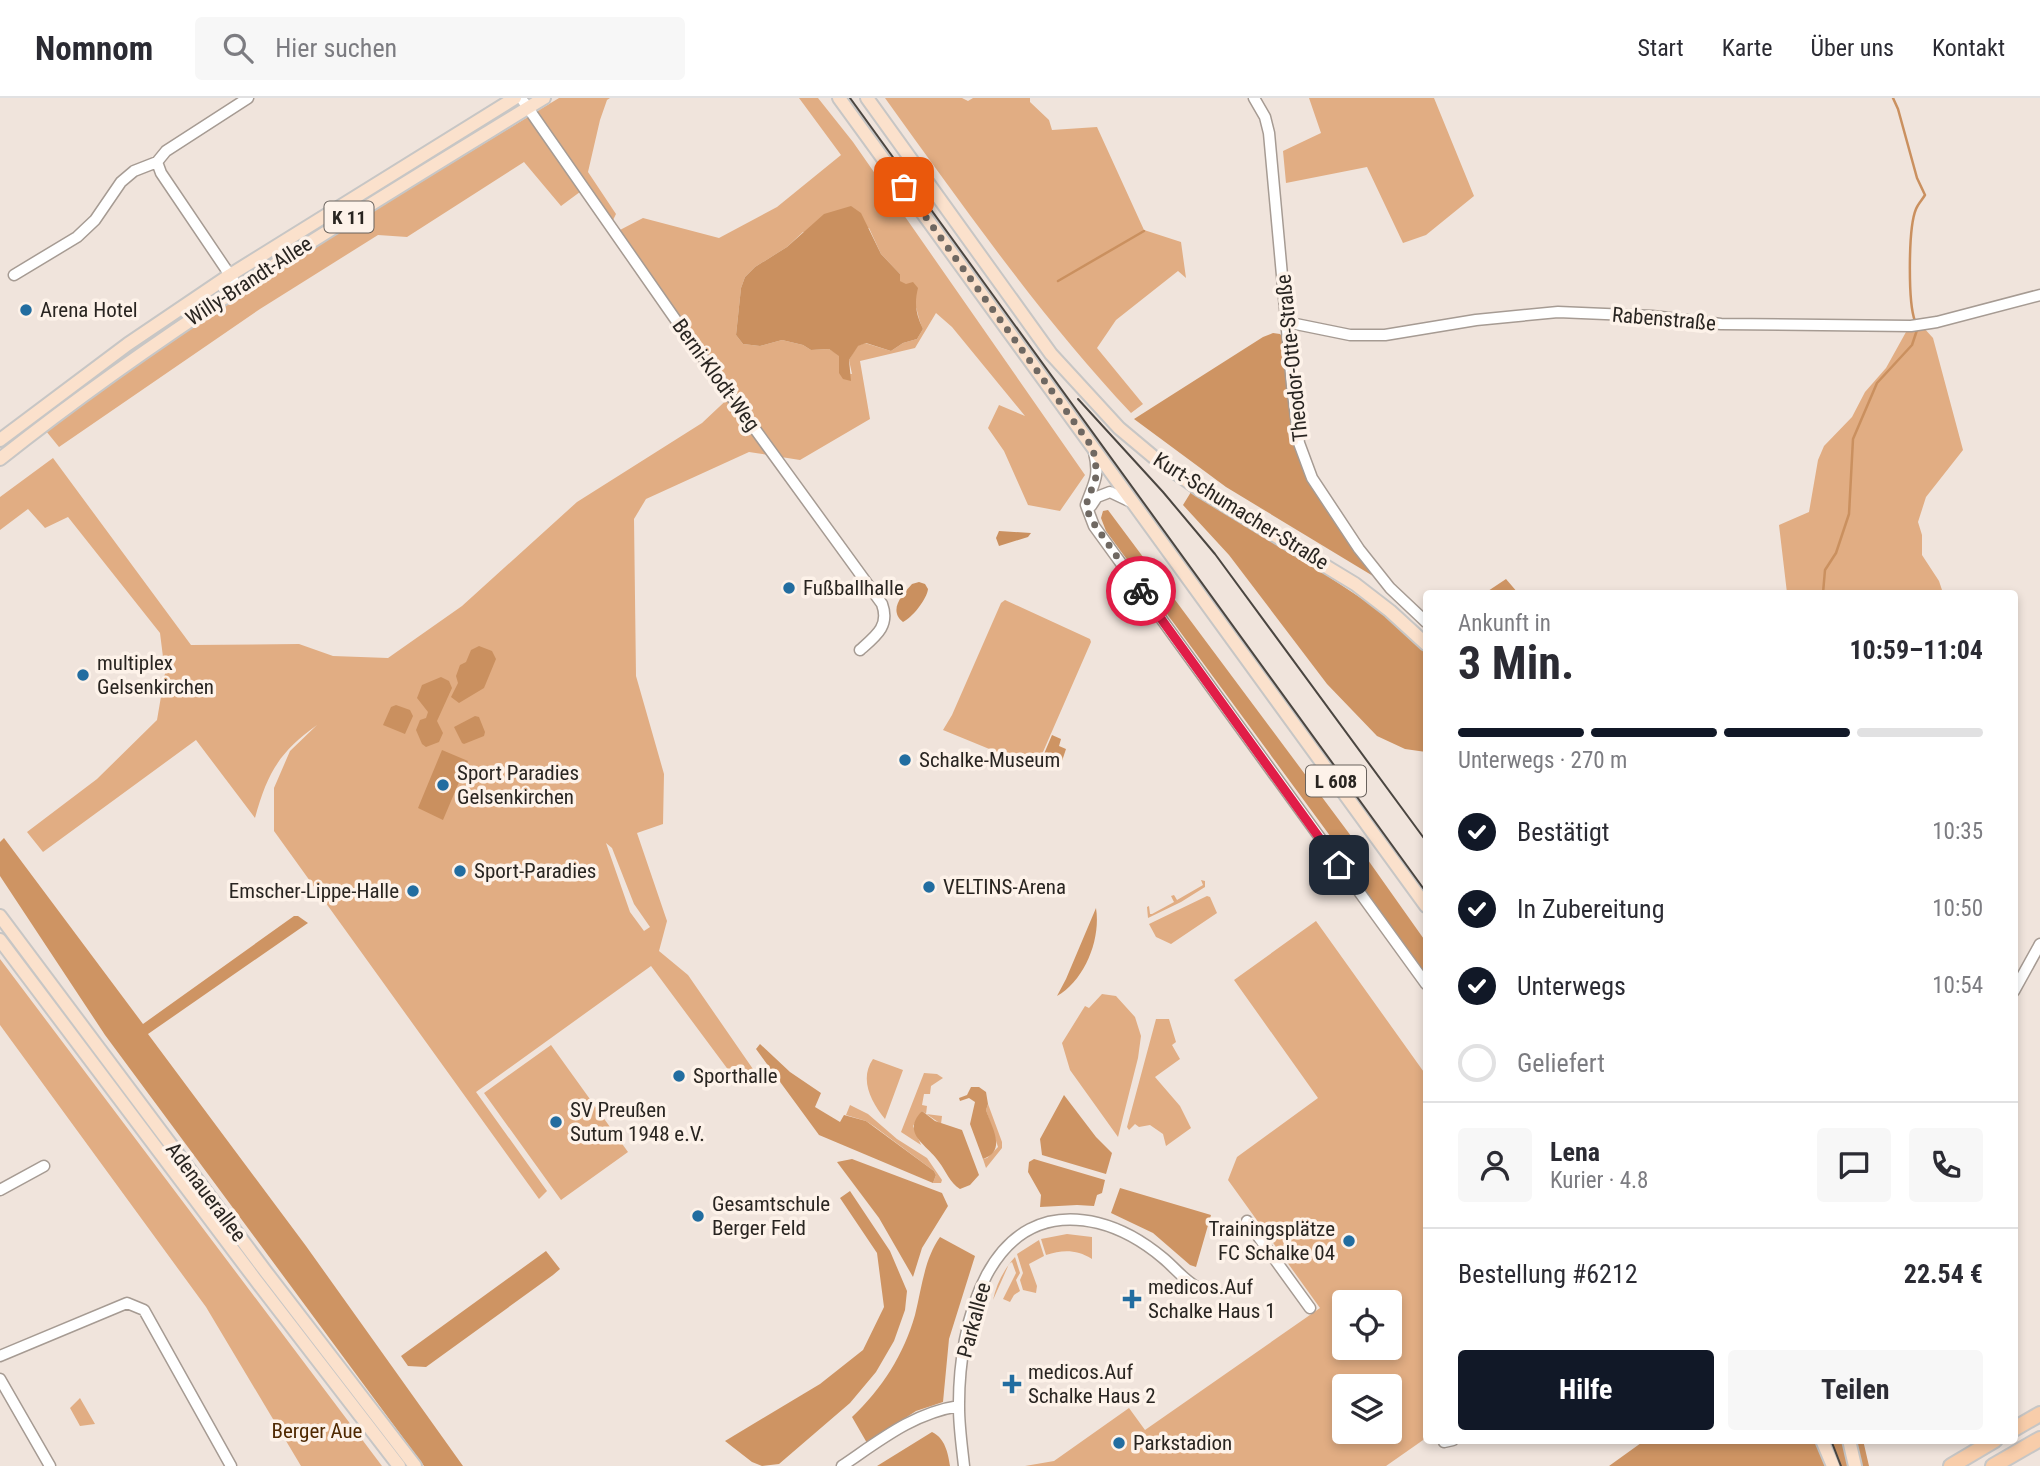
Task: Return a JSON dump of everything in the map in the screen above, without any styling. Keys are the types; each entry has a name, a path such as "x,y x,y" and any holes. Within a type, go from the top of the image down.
{"highway":[{"path":"2018,1427 2040,1414"},
{"path":"1993,1466 2040,1439"},
{"path":"1951,1466 1989,1444"}],"main road":[{"name":"Willy-Brandt-Allee","path":"0,440 128,344 230,275 515,98"},
{"name":"Willy-Brandt-Allee","path":"0,458 116,370 238,287 524,103 544,98"},
{"name":"L 608","path":"839,98 1423,901"},
{"name":"Kurt-Schumacher-Straße","path":"867,98 1051,354 1119,428 1156,459 1200,489 1355,584 1423,641"},
{"name":"Adenauerallee","path":"0,916 273,1282 415,1466"},
{"name":"Adenauerallee","path":"0,940 399,1466"},
{"path":"1824,1444 1833,1466"},
{"path":"1850,1444 1856,1466"}],"street":[{"path":"14,275 77,237 95,220 121,182 134,171 158,162 166,151 248,98"},
{"name":"Theodor-Otte-Straße","path":"1254,98 1265,117 1269,133 1297,434 1312,478 1372,567 1423,619"},
{"name":"Berni-Klodt-Weg","path":"524,103 673,316 882,604 885,619 883,627 860,650"},
{"path":"158,162 161,173 238,287"},
{"name":"Rabenstraße","path":"1286,322 1350,335 1385,335 1476,320 1558,312 1652,316 1721,324 1911,326 2040,295"},
{"path":"1093,448 1097,474 1086,505 1094,526 1423,980"},
{"path":"1088,512 1097,497 1110,492 1135,503"},
{"path":"2018,984 2040,944"},
{"path":"0,1190 44,1166"},
{"path":"1247,1221 1310,1308"},
{"name":"Parkallee","path":"964,1466 959,1406 965,1340 981,1286 1003,1248 1027,1230 1049,1222 1098,1223 1143,1242 1195,1286"},
{"path":"0,1356 116,1308 133,1304 144,1310 231,1466"},
{"path":"0,1379 50,1466"},
{"path":"842,1466 917,1416 959,1406"}],"green space":[{"path":"559,98 610,98 600,120 588,172 616,214 613,220 588,186 561,206 524,162 407,237 378,235 260,309 59,447 46,431 236,294"},
{"path":"799,98 818,98 853,142 1085,475 1060,511 1028,505 1004,451 988,428 999,405 1025,416 952,327 936,313 915,348 860,361 870,419 800,460 749,452 646,499 634,519 636,676 664,774 663,824 637,833 667,921 659,951 688,975 755,1072 738,1083 651,966 476,1092 547,1191 539,1199 274,831 274,788 290,751 317,725 293,745 276,765 264,789 255,818 196,740 43,852 27,832 97,779 157,720 165,673 160,633 68,517 45,528 28,509 0,530 0,497 53,458 191,645 299,644 333,656 388,658 462,606 577,502 702,423 735,392 618,231 643,218 719,238 777,207 841,155","holes":["869,228 881,254 900,274 899,281 912,296 923,329 917,339 903,343 891,351 865,343 857,346 849,360 852,374 839,373 839,355 829,349 811,350 803,345 782,340 760,346 743,344 736,335 741,288 745,277 755,267 787,247 803,232","606,843 612,848 634,904 650,927 644,931 630,912"]},
{"path":"885,98 962,98 968,101 973,98 1030,98 1030,102 1049,120 1052,130 1097,127 1144,230 1181,242 1186,278 1178,271 1116,320 1097,348 1143,404 1131,413 1065,338 1003,260"},
{"path":"1309,98 1434,98 1474,196 1426,235 1403,243 1367,167 1286,183 1283,151 1321,133"},
{"path":"1923,327 1933,338 1963,450 1926,497 1918,522 1922,535 1922,555 1942,590 1787,590 1779,525 1809,512 1818,460 1824,446 1852,417 1865,392 1886,368 1906,332"},
{"path":"1005,600 1090,639 1091,642 1036,768 943,730 1001,603"},
{"path":"1201,880 1205,881 1205,887 1148,918 1147,907 1149,906 1152,914 1174,902 1171,896 1174,895 1177,900 1203,885"},
{"path":"1207,896 1217,913 1171,944 1156,937 1149,924"},
{"name":"Trainingsplätze FC Schalke 04","path":"1316,921 1423,1071 1423,1440 1386,1466 1025,1466 1054,1461 1129,1408 1145,1430 1320,1308 1228,1180 1237,1157 1318,1098 1234,980"},
{"name":"Berger Aue","path":"0,959 382,1466 301,1466 206,1307 0,1025"},
{"path":"1102,994 1116,996 1135,1017 1141,1036 1118,1137 1070,1070 1062,1043 1085,1006 1089,1008"},
{"path":"1156,1019 1169,1019 1176,1042 1172,1045 1180,1059 1155,1077 1180,1106 1191,1128 1166,1146 1163,1134 1150,1125 1139,1127 1135,1124 1129,1130 1127,1127"},
{"name":"SV Preußen Sutum 1948 e.V.","path":"551,1045 628,1152 561,1200 484,1093"},
{"path":"873,1059 903,1070 885,1119 868,1090 867,1074"},
{"path":"924,1073 937,1074 943,1078 931,1086 930,1094 924,1094 922,1105 927,1106 926,1114 922,1111 913,1126 921,1145 901,1132"},
{"path":"988,1104 1002,1148 986,1168 983,1159 998,1147 986,1110"},
{"path":"850,1105 868,1114 897,1139 927,1158 942,1180 941,1183 933,1183 936,1175 934,1171 875,1127 866,1121 846,1115"},
{"path":"926,1114 942,1116 941,1124"},
{"path":"1067,1234 1092,1237 1092,1259 1069,1251 1046,1255 1041,1239"},
{"path":"1039,1240 1044,1256 1029,1264 1037,1286 1036,1293 1023,1290 1020,1280 1023,1273 1017,1254"},
{"path":"1015,1257 1020,1273 1016,1280 1020,1291 1010,1302 1003,1299 1016,1273 1012,1262 1010,1264"},
{"path":"1009,1265 993,1300 998,1283"},
{"path":"80,1398 95,1424 80,1426 70,1408"}],"shaded area":[{"path":"851,206 861,213 881,254 900,274 900,281 906,284 913,282 918,288 916,309 923,329 917,339 903,343 891,351 866,343 858,346 849,360 851,381 843,379 839,373 839,356 829,349 811,350 803,345 782,340 760,346 743,344 736,335 741,288 745,277 755,267 787,247 824,214"},
{"path":"1273,333 1280,334 1285,339 1293,427 1333,515 1373,576 1226,487 1134,419"},
{"path":"1191,492 1273,540 1379,610 1414,642 1423,636 1423,752 1405,749 1377,736 1327,684 1229,555 1183,505"},
{"path":"1108,510 1351,836 1423,938 1423,978 1366,899 1350,863 1106,531 1101,518 1103,511"},
{"path":"999,531 1031,533 1028,537 999,546 996,538"},
{"path":"1506,579 1515,590 1490,590"},
{"path":"912,584 925,584 928,589 925,598 911,617 903,622 897,613 898,603"},
{"path":"479,646 492,651 496,659 484,688 459,703 451,697 458,683 456,676 471,650"},
{"path":"441,677 449,681 452,688 437,721 443,733 439,742 426,747 416,730 420,720 426,718 428,712 417,698 422,685"},
{"path":"396,705 410,710 413,716 405,734 383,725 391,707"},
{"path":"475,716 479,717 484,736 464,744 454,727"},
{"path":"1052,735 1061,739 1059,746 1066,749 1060,767 1052,763 1038,768"},
{"name":"Sport Paradies Gelsenkirchen","path":"442,750 468,761 443,820 418,808"},
{"path":"4,838 143,1024 294,916 308,923 148,1034 306,1246 463,1466 424,1466 105,1035 0,876 0,842"},
{"path":"1096,908 1096,933 1089,958 1076,980 1057,996 1066,979"},
{"path":"760,1044 790,1072 821,1093 815,1107 840,1122 844,1115 866,1121 934,1171 936,1175 933,1183 819,1135 756,1049"},
{"path":"971,1087 979,1087 986,1092 986,1110 996,1138 994,1150 983,1159 970,1124 975,1102 969,1098 960,1101 959,1098 967,1095"},
{"path":"1064,1095 1096,1137 1112,1153 1106,1174 1042,1155 1040,1139"},
{"path":"922,1111 935,1121 962,1130 979,1175 970,1185 960,1189 918,1139 914,1126"},
{"path":"852,1159 942,1193 948,1206 922,1248 913,1277 879,1218 837,1162"},
{"path":"1034,1159 1105,1180 1102,1193 1097,1195 1094,1206 1040,1207 1041,1195 1028,1172 1029,1162"},
{"path":"1120,1188 1211,1215 1196,1267 1190,1265 1153,1233 1111,1213"},
{"path":"850,1191 890,1251 907,1291 905,1310 894,1341 876,1372 850,1403 779,1464 762,1466 752,1462 725,1441 820,1384 863,1350 884,1307 877,1253 840,1198"},
{"path":"940,1237 975,1256 949,1339 943,1402 916,1411 867,1443 852,1417 882,1383 905,1343 915,1315 927,1264"},
{"path":"546,1251 560,1269 553,1275 426,1367 408,1366 401,1356"},
{"path":"932,1432 943,1442 950,1466 877,1466"},
{"path":"1640,1444 1864,1444 1869,1466 1609,1466"}],"waterway":[{"path":"1893,98 1917,178 1925,195 1916,209 1911,232 1910,283 1915,321"},
{"path":"1058,281 1144,231"},
{"path":"1823,590 1825,570 1836,553 1849,514 1853,439 1877,383 1912,345 1917,330"}],"tram line":[{"path":"850,98 1423,888"},
{"path":"1078,399 1215,554 1423,837"},
{"path":"1833,1444 1841,1466"}],"way so far":[{"path":"904,187 1093,448 1097,474 1086,505 1090,518 1141,591"}],"place":[{"name":"Arena Hotel","path":"26,310"},
{"name":"Fußballhalle","path":"789,588"},
{"name":"multiplex Gelsenkirchen","path":"83,675"},
{"name":"Schalke-Museum","path":"905,760"},
{"name":"Sport Paradies Gelsenkirchen","path":"443,785"},
{"name":"Sport-Paradies","path":"460,871"},
{"name":"VELTINS-Arena","path":"929,887"},
{"name":"Emscher-Lippe-Halle","path":"413,891"},
{"name":"Sporthalle","path":"679,1076"},
{"name":"SV Preußen Sutum 1948 e.V.","path":"556,1122"},
{"name":"Gesamtschule Berger Feld","path":"698,1216"},
{"name":"Trainingsplätze FC Schalke 04","path":"1349,1241"},
{"name":"medicos.Auf Schalke Haus 1","path":"1132,1299"},
{"name":"medicos.Auf Schalke Haus 2","path":"1012,1384"},
{"name":"Parkstadion","path":"1119,1443"}],"route":[{"path":"1141,591 1339,865"}]}
